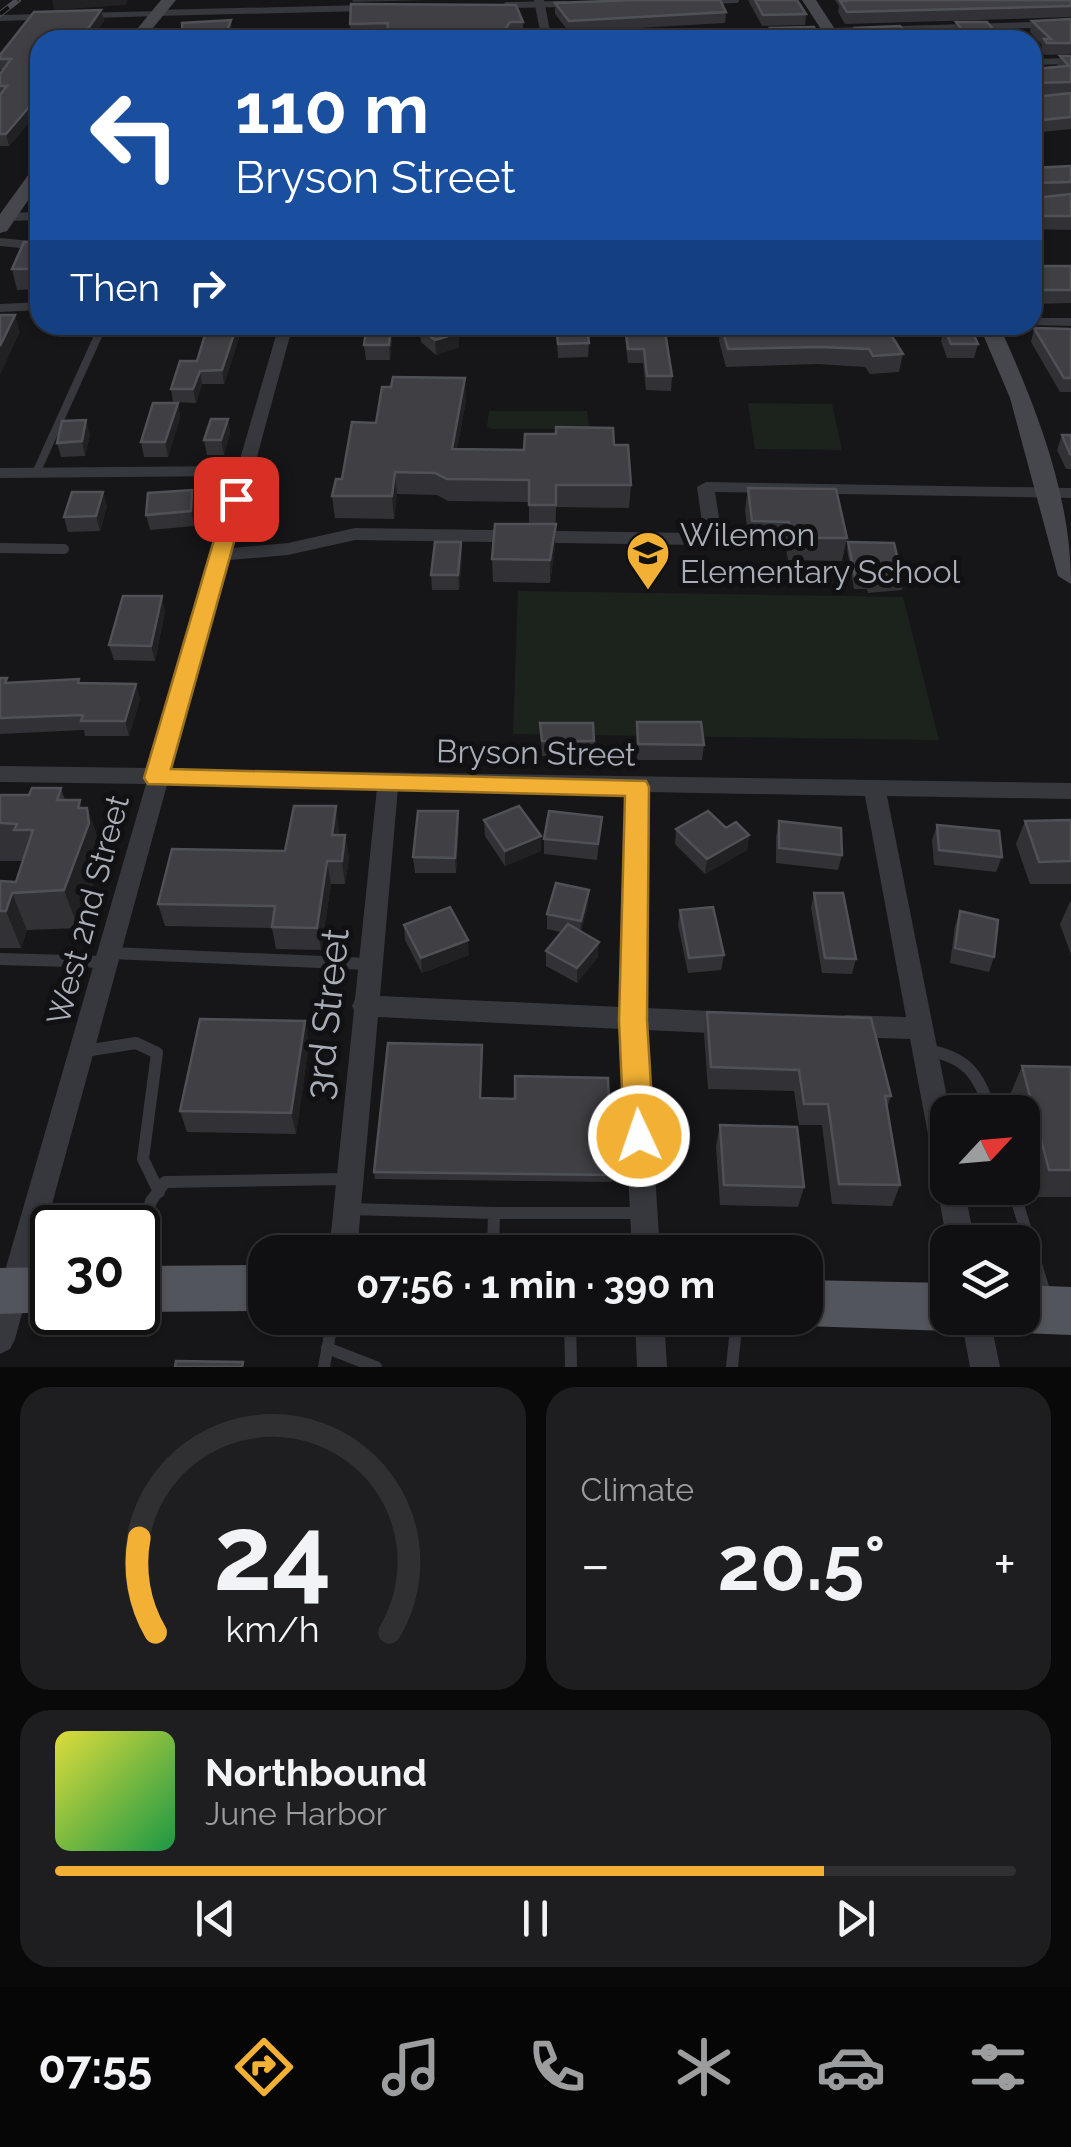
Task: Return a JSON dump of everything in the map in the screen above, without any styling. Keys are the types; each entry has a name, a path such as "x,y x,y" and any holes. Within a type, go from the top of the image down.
{"main road":[{"path":"160,1290 248,1288"},
{"path":"823,1304 930,1306"}],"street":[{"path":"143,30 168,0"},
{"path":"809,0 829,30"},
{"path":"540,2 545,30"},
{"path":"0,18 156,13"},
{"path":"941,30 1071,24"},
{"path":"3,222 30,186"},
{"path":"3,222 30,218"},
{"path":"0,308 30,306"},
{"path":"1042,322 1071,322"},
{"name":"West 2nd Street","path":"0,1339 22,1291 156,778 283,335"},
{"path":"993,335 1060,492 1071,576"},
{"path":"0,473 245,472"},
{"path":"220,555 288,550 355,534 708,537 712,532 706,487 1060,492"},
{"name":"Bryson Street","path":"0,774 1071,791"},
{"name":"3rd Street","path":"344,1235 388,782"},
{"path":"637,787 633,1020 645,1235"},
{"path":"874,788 933,1095"},
{"path":"364,1006 767,1024"},
{"path":"824,1025 922,1039"},
{"path":"651,1335 652,1367"},
{"path":"979,1335 985,1367"}],"lane":[{"path":"696,1 736,0"},
{"path":"502,6 540,2 579,4"},
{"path":"156,13 367,8"},
{"path":"1042,62 1071,61"},
{"path":"0,242 30,245"},
{"path":"36,472 98,335"},
{"path":"0,548 64,549"},
{"path":"0,959 110,957 369,964"},
{"path":"922,1039 964,1060 976,1072 985,1095"},
{"path":"84,1051 136,1043 158,1053 143,1158 158,1192"},
{"path":"150,1205 165,1182 349,1179"},
{"path":"1018,1205 1048,1310"},
{"path":"346,1209 644,1213"},
{"path":"493,1235 494,1213"},
{"path":"324,1367 330,1335"},
{"path":"571,1335 572,1367"},
{"path":"732,1367 736,1335"},
{"path":"327,1348 367,1360 376,1367"}],"shaded area":[{"path":"748,403 832,404 842,450 755,449"},
{"path":"489,411 587,411 589,429 493,429 487,427"},
{"path":"518,591 903,597 939,740 513,734"}],"building":[{"path":"720,0 726,12 569,21 555,3"},
{"path":"755,0 797,0 806,14 763,15"},
{"path":"1071,0 1071,6 847,12 840,1"},
{"path":"351,4 516,5 523,22 510,22 505,30 388,30 388,23 350,24"},
{"path":"101,10 87,30 30,30 30,106 6,134 0,134 0,95 7,86 0,86 0,74 11,59 0,59 0,55 34,12"},
{"path":"1071,19 1071,43 1047,43 1044,39 1051,39 1032,21"},
{"path":"231,20 228,30 182,30 182,23"},
{"path":"956,22 987,22 994,30 962,30"},
{"path":"900,26 904,30 856,30"},
{"path":"814,27 816,30 771,30"},
{"path":"1060,56 1071,56 1071,82 1042,83 1042,68 1069,66"},
{"path":"1071,93 1071,117 1042,120 1042,96"},
{"path":"1071,166 1071,182 1042,183 1042,167"},
{"path":"1071,194 1071,216 1042,216 1042,197"},
{"path":"24,242 30,242 30,269 12,269"},
{"path":"1042,266 1071,266 1071,290 1042,290"},
{"path":"0,315 15,315 0,346"},
{"path":"1042,328 1071,329 1071,378 1064,378 1038,335 1042,335"},
{"path":"205,335 234,335 222,370 200,371 193,389 171,389 180,361 197,361"},
{"path":"366,335 390,335 389,345 364,345"},
{"path":"557,335 588,335 589,343 558,344"},
{"path":"626,335 666,335 672,376 647,376 644,349 628,349"},
{"path":"724,335 891,335 903,354 873,356 869,349 820,347 728,349"},
{"path":"947,335 974,335 978,344 951,344"},
{"path":"393,377 465,378 452,449 524,450 525,434 556,434 556,427 613,428 614,445 628,445 631,485 556,485 556,505 529,505 529,480 447,479 435,473 395,472 392,496 332,496 336,479 342,479 352,422 376,423 382,387 391,387"},
{"path":"153,403 178,403 165,442 141,442"},
{"path":"211,419 228,419 221,440 204,440"},
{"path":"86,420 82,441 57,443 62,421"},
{"path":"1062,435 1071,435 1071,454 1070,454"},
{"path":"748,488 836,489 847,538 791,538 789,522 752,521"},
{"path":"192,490 191,511 146,515 148,493"},
{"path":"72,492 103,492 96,516 64,517"},
{"path":"495,524 556,524 550,560 492,559"},
{"path":"435,542 461,542 458,575 431,575"},
{"path":"848,542 894,543 903,582 869,585 856,581"},
{"path":"123,596 162,596 151,646 109,645"},
{"path":"0,678 7,678 5,683 79,679 78,683 136,684 125,721 81,721 83,715 0,718"},
{"path":"637,722 701,722 704,745 638,744"},
{"path":"540,723 593,723 594,741 542,741"},
{"path":"32,788 61,788 57,800 80,800 78,808 87,808 89,823 64,890 12,893 6,911 0,911 0,881 16,882 33,830 14,830 17,824 0,823 0,795 29,795"},
{"path":"294,806 336,806 332,835 345,835 342,861 327,861 317,928 272,927 275,906 158,904 172,849 285,851"},
{"path":"519,806 541,836 505,851 484,820"},
{"path":"418,811 458,811 455,858 413,857"},
{"path":"549,811 602,817 598,844 544,839"},
{"path":"708,811 726,828 736,822 749,835 707,859 676,829"},
{"path":"1071,820 1071,861 1039,862 1025,821"},
{"path":"779,821 841,828 842,855 779,848"},
{"path":"937,825 999,831 1002,857 939,850"},
{"path":"556,883 589,890 581,921 547,914"},
{"path":"814,893 843,893 856,959 825,958"},
{"path":"450,907 468,940 421,958 404,925"},
{"path":"713,907 724,955 689,958 680,910"},
{"path":"960,911 998,920 994,957 955,948"},
{"path":"568,924 599,942 577,968 546,951"},
{"path":"707,1012 871,1018 891,1096 885,1096 900,1185 839,1184 828,1104 804,1104 799,1070 711,1067"},
{"path":"200,1019 305,1021 291,1113 180,1111"},
{"path":"388,1043 482,1045 480,1098 515,1099 515,1076 608,1078 612,1175 374,1172"},
{"path":"1022,1066 1071,1067 1071,1170 1049,1170 1040,1135 1040,1095 1030,1095"},
{"path":"720,1125 797,1127 804,1187 724,1185"},
{"path":"176,1361 243,1362 242,1367 175,1367"}],"railway":[{"path":"0,14 18,0"}],"place":[{"name":"Wilemon Elementary School","path":"648,591"}],"route":[{"path":"236,499 156,778 637,787 633,1020 639,1136"}]}
